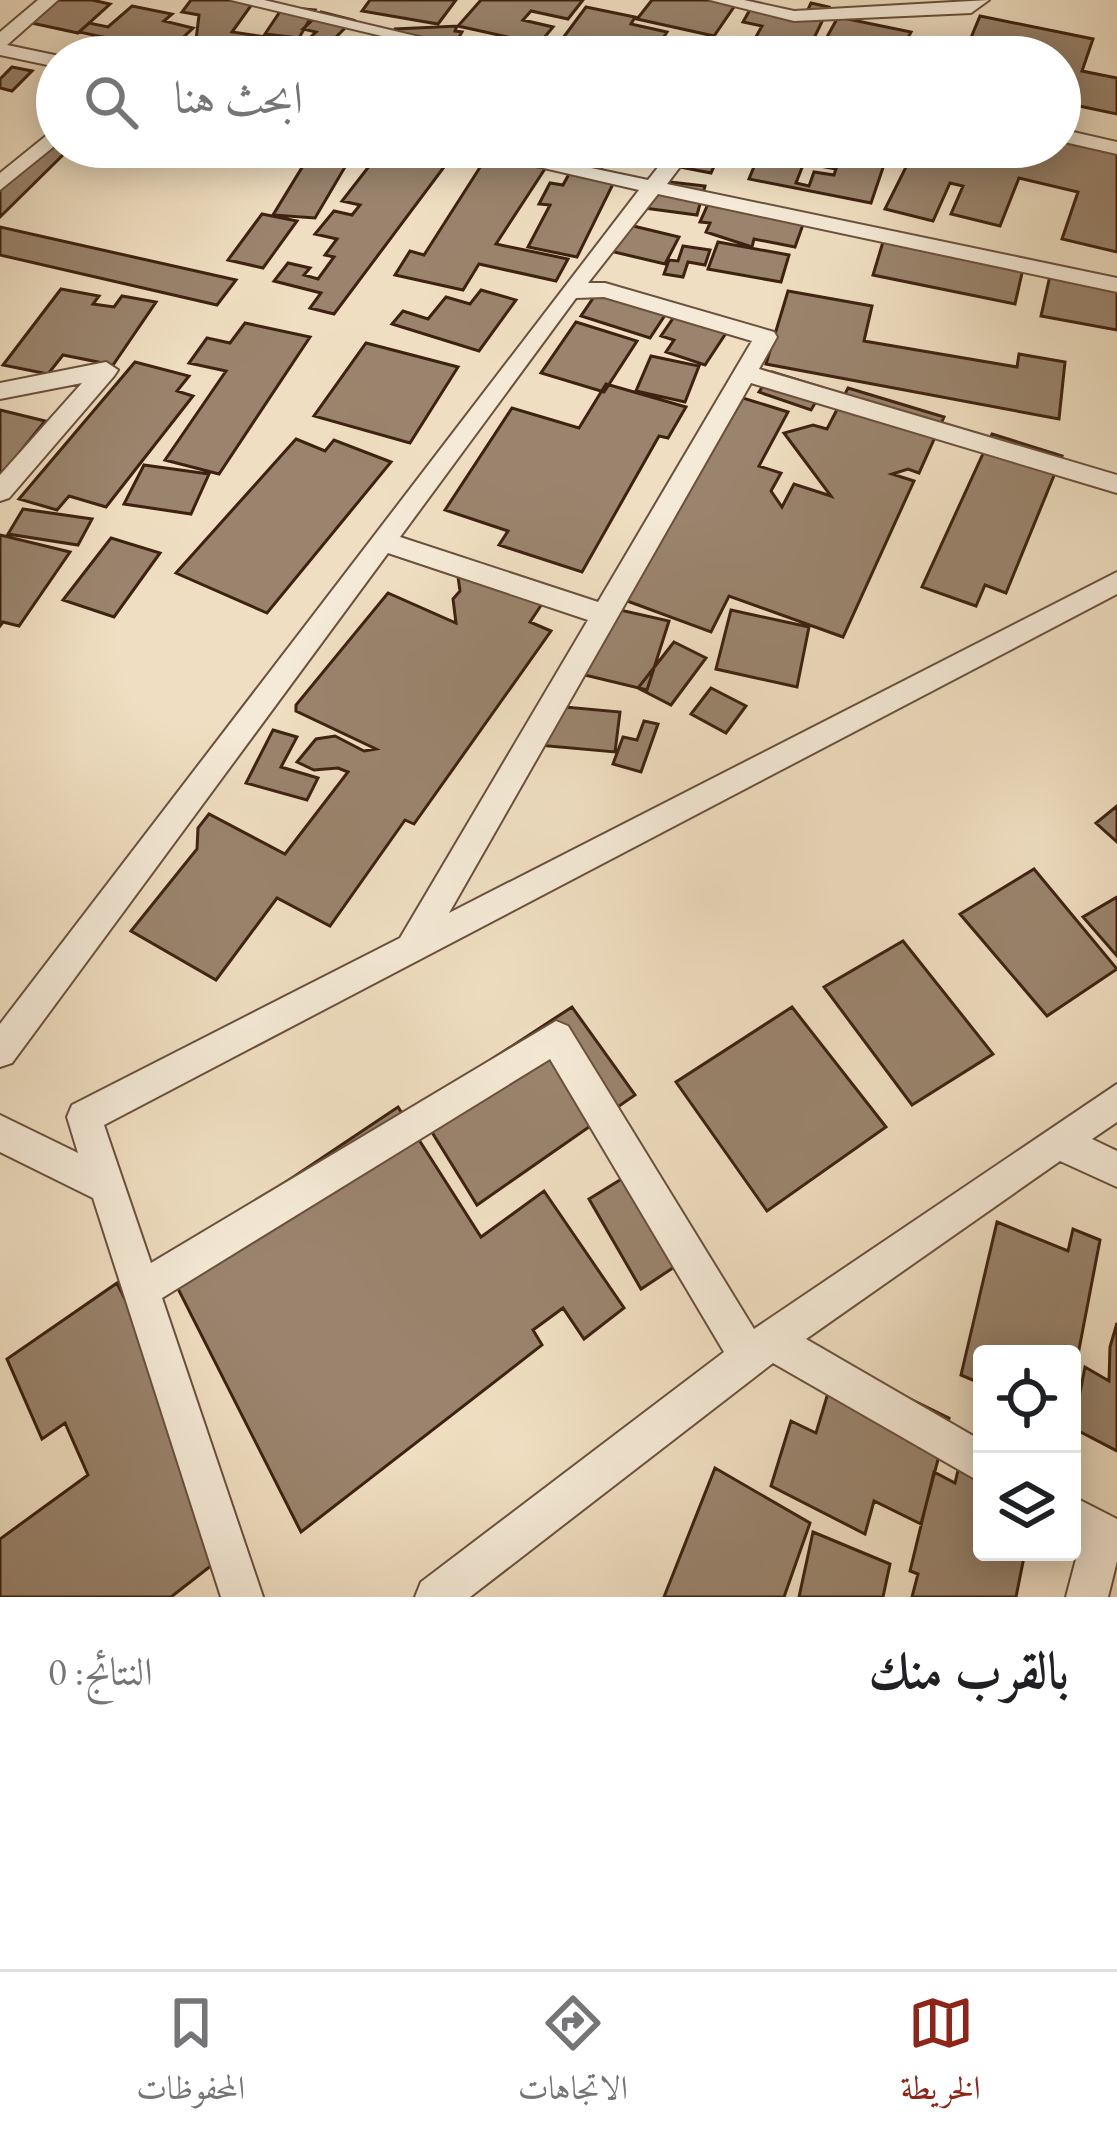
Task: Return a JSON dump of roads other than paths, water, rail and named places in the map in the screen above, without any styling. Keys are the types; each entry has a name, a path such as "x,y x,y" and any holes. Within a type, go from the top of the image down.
{"street":[{"path":"0,45 49,0"},
{"path":"240,0 356,18 420,36"},
{"path":"727,1 794,16 971,8 980,0"},
{"path":"0,45 36,56"},
{"path":"1081,140 1117,148"},
{"path":"0,184 36,152"},
{"path":"561,168 1117,285"},
{"path":"0,1051 570,291 670,168"},
{"path":"411,949 766,337 605,290 570,291"},
{"path":"0,392 106,370 0,492"},
{"path":"745,373 1117,484"},
{"path":"382,541 604,615"},
{"path":"242,1597 84,1118 1117,582"},
{"path":"141,1290 556,1037 760,1348 973,1458"},
{"path":"436,1597 760,1348 1117,1101"},
{"path":"0,1133 107,1186"},
{"path":"1058,1142 1117,1169"},
{"path":"1087,1597 1097,1531"}]}
